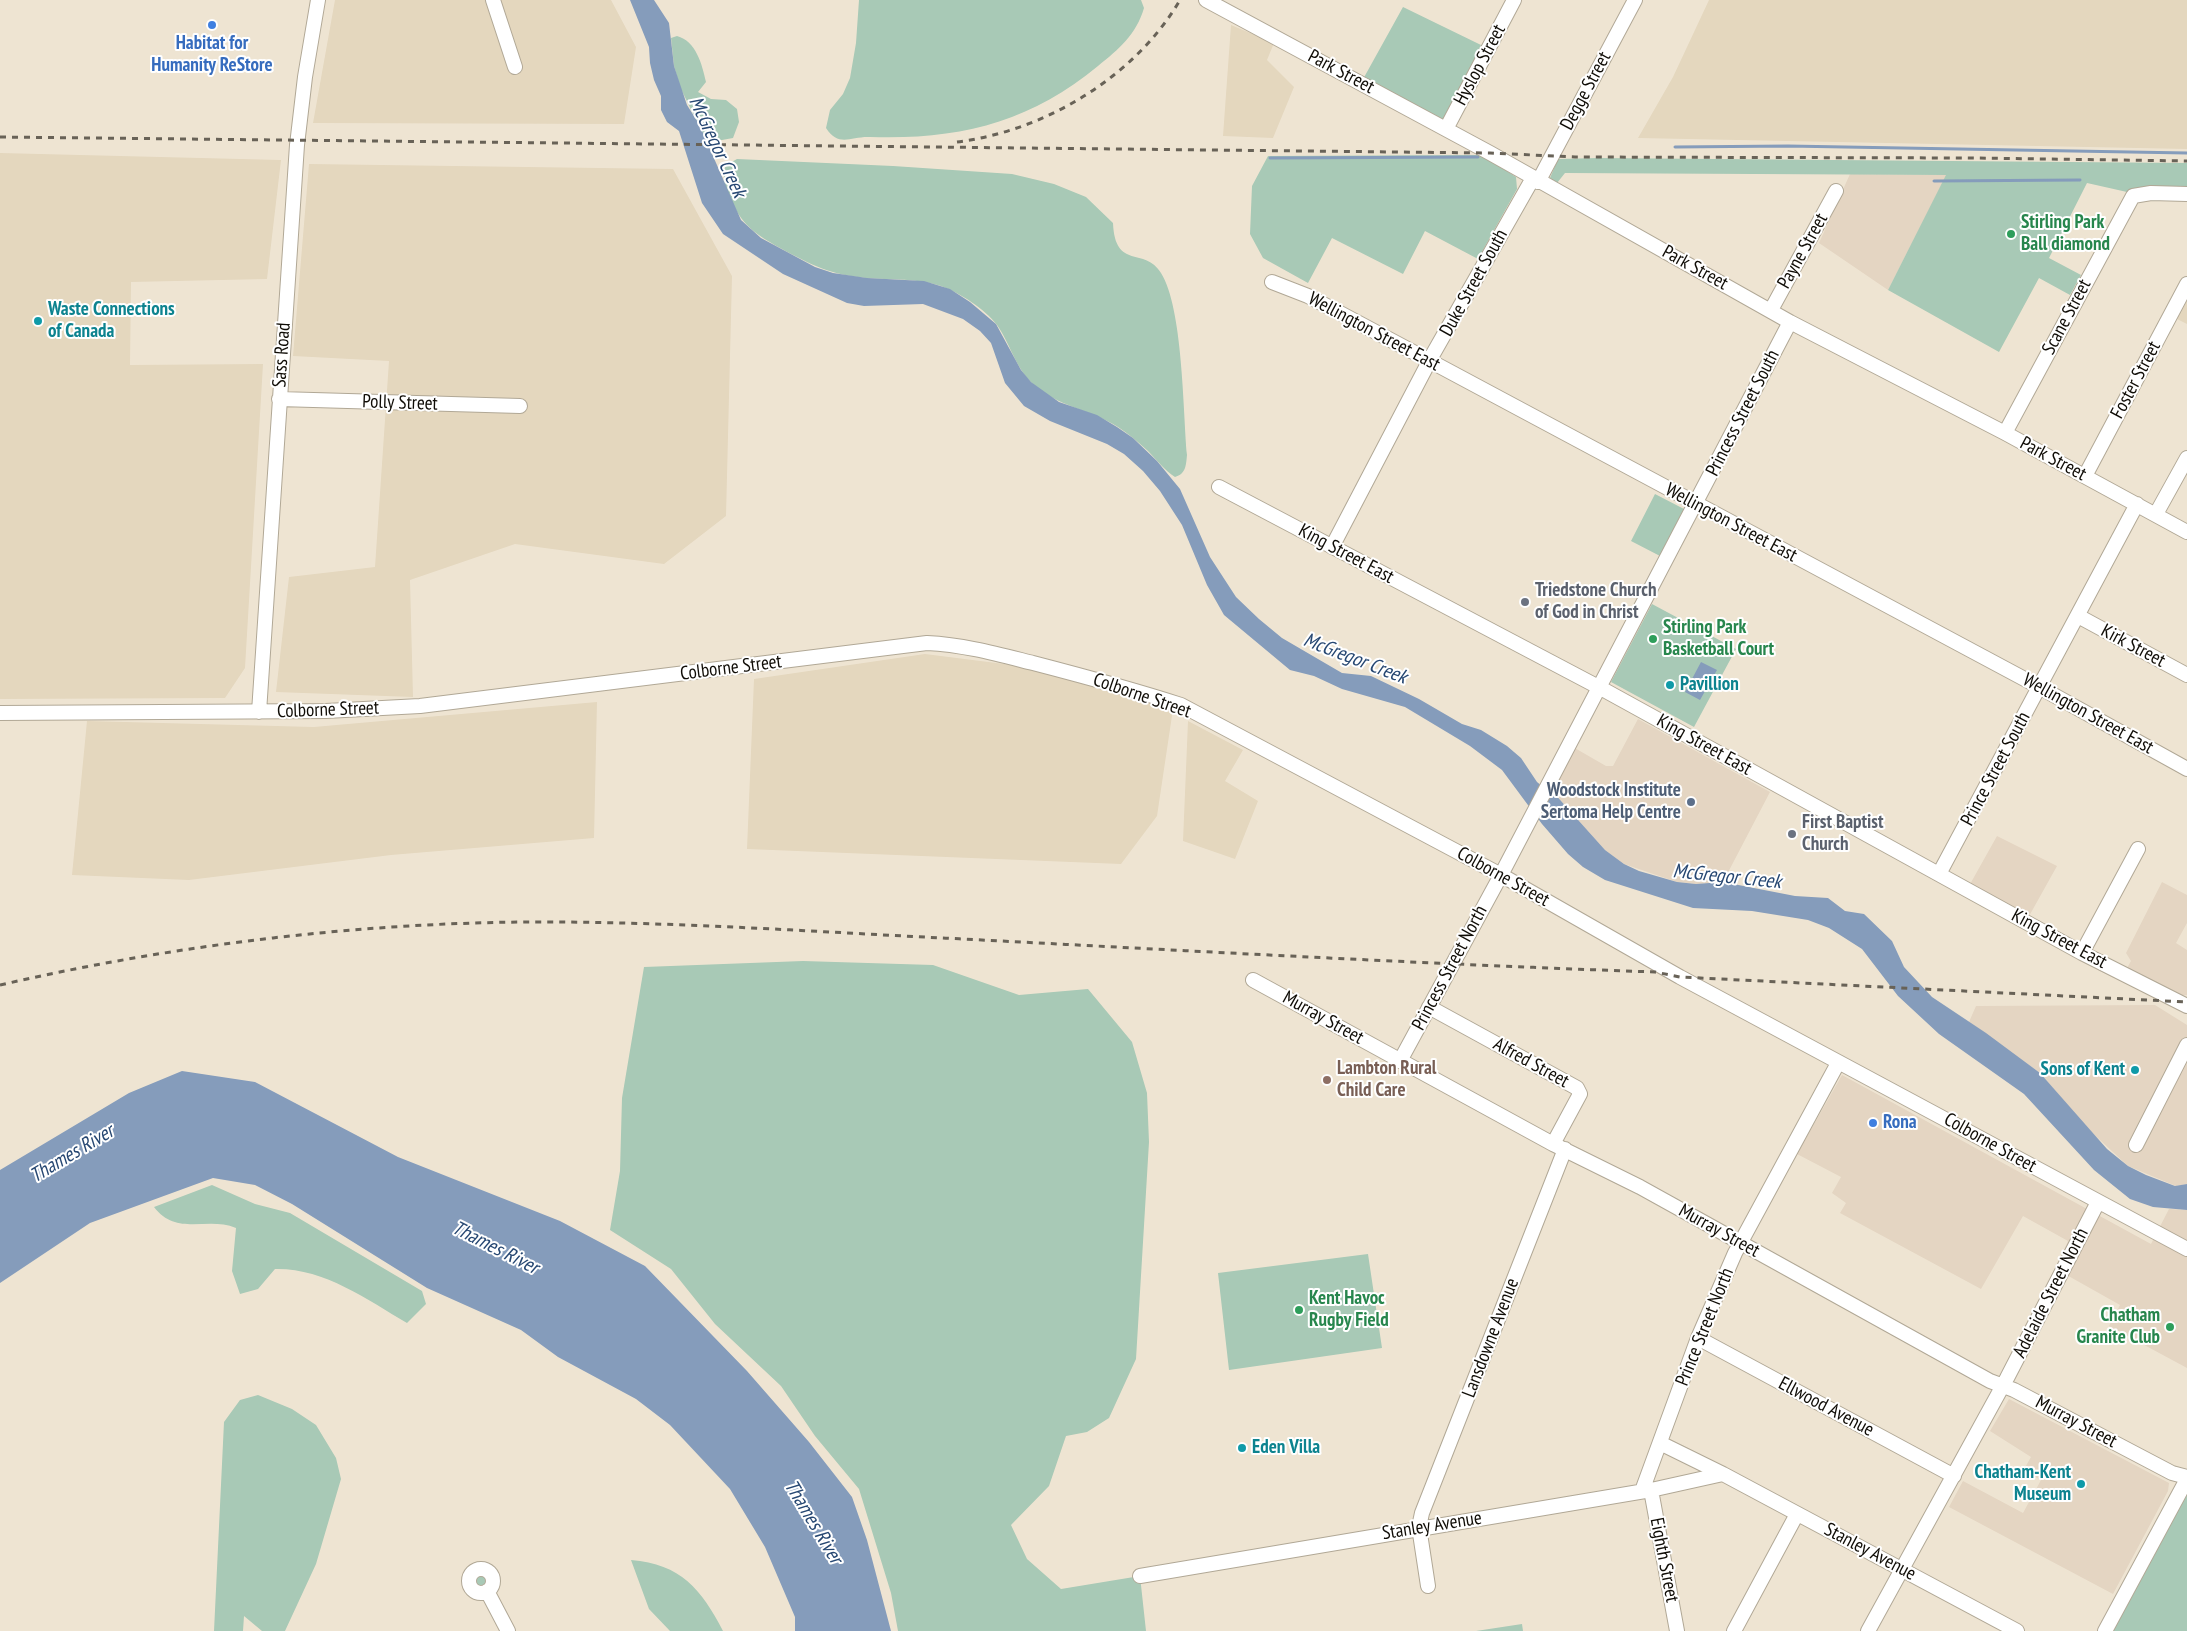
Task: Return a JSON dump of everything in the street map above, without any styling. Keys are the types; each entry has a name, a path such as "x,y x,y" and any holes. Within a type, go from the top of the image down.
{"street":[{"name":"Sass Road","path":"259,712 297,146 305,77 318,0"},
{"path":"493,0 515,67"},
{"name":"Park Street","path":"1206,0 1446,129 1790,322 2005,433 2187,532"},
{"name":"Hyslop Street","path":"1446,129 1514,0"},
{"name":"Degge Street","path":"1535,180 1635,0"},
{"name":"Duke Street South","path":"1332,547 1430,361 1535,180"},
{"name":"Payne Street","path":"1771,310 1836,191"},
{"name":"Scane Street","path":"2005,433 2133,196 2187,194"},
{"name":"Wellington Street East","path":"1272,282 1308,296 1430,361 2040,687 2187,770"},
{"name":"Foster Street","path":"2085,476 2187,284"},
{"name":"Princess Street South","path":"1501,875 1790,322"},
{"name":"Polly Street","path":"279,399 520,406"},
{"path":"2156,514 2187,458"},
{"name":"King Street East","path":"1219,487 1598,687 2082,953 2187,1006"},
{"name":"Prince Street South","path":"1939,874 2137,504"},
{"name":"Kirk Street","path":"2078,616 2187,675"},
{"name":"Colborne Street","path":"0,713 259,712 420,706 927,643 958,644 1126,688 1181,705 1501,875 1838,1063 2187,1249"},
{"path":"2082,953 2138,849"},
{"name":"Princess Street North","path":"1400,1061 1501,875"},
{"name":"Murray Street","path":"1253,980 1559,1147 1741,1243 1990,1381 2003,1385 2172,1473 2187,1478"},
{"name":"Alfred Street","path":"1429,1007 1577,1088 1580,1094 1559,1147"},
{"path":"2136,1145 2187,1045"},
{"name":"Prince Street North","path":"1646,1491 1660,1443 1698,1338 1741,1243 1838,1063"},
{"name":"Lansdowne Avenue","path":"1419,1528 1422,1512 1559,1147"},
{"name":"Adelaide Street North","path":"1868,1631 2003,1385 2098,1202"},
{"name":"Ellwood Avenue","path":"1698,1338 1954,1476"},
{"name":"Stanley Avenue","path":"1660,1443 1723,1474 2018,1631"},
{"name":"Stanley Avenue","path":"1140,1576 1646,1491 1723,1474"},
{"path":"2105,1631 2187,1478"},
{"name":"Eighth Street","path":"1646,1491 1677,1631"},
{"path":"1734,1631 1798,1514"},
{"path":"1419,1528 1428,1586"},
{"path":"487,1591 508,1631"}],"shaded area":[{"path":"335,0 611,0 636,47 624,124 313,123"},
{"path":"1709,0 2187,0 2187,149 1638,138 1673,77"},
{"path":"1231,25 1274,43 1267,60 1294,87 1273,138 1223,136"},
{"path":"0,153 281,160 267,279 131,282 130,365 263,364 245,668 225,698 0,699"},
{"path":"309,164 673,169 732,276 726,516 664,564 515,544 410,580 413,697 276,692 289,577 375,567 389,361 293,356"},
{"path":"1850,174 1947,175 1888,290 1819,243"},
{"path":"2187,300 2187,324 2177,319"},
{"path":"925,654 1028,667 1173,709 1157,816 1121,864 747,849 754,679"},
{"path":"597,702 594,838 391,855 189,880 72,875 87,721 314,727"},
{"path":"1638,719 1770,792 1723,882 1696,884 1677,882 1624,864 1605,850 1553,792 1549,793 1573,747 1606,766 1613,766"},
{"path":"1188,721 1243,750 1225,781 1258,801 1235,859 1183,841"},
{"path":"1997,836 2057,866 2028,918 1969,886"},
{"path":"2162,882 2187,895 2187,923 2176,943 2187,950 2187,995 2180,995 2126,970 2131,961 2126,953"},
{"path":"2155,1005 2187,1025 2187,1184 2176,1186 2128,1166 2086,1127 2040,1073 1969,1022 1976,1006"},
{"path":"1842,1075 2151,1244 2169,1209 2187,1210 2187,1368 2109,1326 2120,1305 2056,1269 2068,1241 2023,1216 1981,1289 1840,1213 1846,1203 1832,1193 1841,1177 1797,1154"},
{"path":"2009,1399 2169,1483 2168,1491 2113,1594 1949,1507 1963,1481 2023,1513 2041,1480 2023,1471 2031,1457 1990,1431"}],"green space":[{"path":"859,0 1141,0 1144,8 1141,18 1126,41 1106,60 1072,86 1046,102 1019,114 963,131 902,137 863,137 846,140 836,138 826,128 830,110 843,94 850,78 856,43"},
{"path":"1403,7 1481,45 1447,119 1441,121 1362,81"},
{"path":"677,36 689,43 700,61 706,82 698,92 711,99 726,100 737,109 739,122 733,138 706,140 680,87 674,66 671,38"},
{"path":"1482,155 1516,177 1517,189 1478,259 1425,231 1403,274 1332,238 1308,283 1263,258 1250,234 1252,186 1268,156"},
{"path":"737,159 893,166 1012,174 1054,184 1086,197 1113,223 1115,238 1119,247 1125,253 1154,265 1161,273 1168,289 1174,310 1181,360 1187,455 1186,466 1181,474 1175,477 1141,444 1118,427 1063,403 1032,383 1021,370 997,325 972,302 932,283 854,277 832,272 803,260 761,236 749,227 739,215 724,182 726,165"},
{"path":"1558,159 2187,163 2187,190 2131,190 2127,192 2087,183 2049,258 2081,275 2070,295 2039,278 1999,352 1888,290 1946,175 1565,173 1557,183 1550,178"},
{"path":"1655,494 1684,509 1660,556 1631,541"},
{"path":"1652,604 1736,649 1694,727 1611,682"},
{"path":"803,961 933,965 1019,995 1088,989 1132,1042 1147,1093 1149,1142 1136,1359 1109,1418 1087,1432 1066,1436 1049,1486 1011,1525 1027,1559 1061,1589 1140,1576 1146,1631 898,1631 891,1593 859,1489 815,1436 781,1386 715,1324 671,1269 610,1230 620,1171 622,1098 644,967"},
{"path":"212,1185 255,1204 290,1213 422,1291 426,1304 407,1323 360,1295 327,1279 293,1270 275,1269 258,1289 240,1294 232,1271 236,1228 214,1224 182,1224 163,1216 154,1207"},
{"name":"Kent Havoc Rugby Field","path":"1368,1254 1382,1348 1229,1370 1218,1273"},
{"path":"258,1395 292,1409 316,1425 336,1458 341,1479 316,1564 285,1631 262,1631 244,1616 243,1631 214,1631 224,1422 240,1400"},
{"path":"2187,1488 2187,1631 2109,1631"},
{"path":"631,1560 648,1562 663,1567 687,1581 706,1603 723,1631 670,1631 649,1609"},
{"path":"481,1574 486,1576 488,1581 486,1586 481,1588 476,1586 474,1581 476,1576"},
{"path":"1522,1624 1523,1631 1476,1631"}],"water":[{"name":"McGregor Creek","path":"630,0 654,0 669,23 674,66 687,105 699,124 741,220 761,238 815,267 833,273 867,278 924,281 950,289 970,302 996,324 1021,370 1031,382 1059,402 1097,415 1117,427 1133,438 1157,461 1180,489 1210,557 1236,597 1282,638 1342,673 1371,676 1419,699 1462,724 1481,730 1507,746 1521,758 1537,782 1549,792 1553,792 1605,850 1624,864 1639,871 1677,882 1696,884 1723,882 1795,896 1828,898 1845,911 1864,914 1892,941 1904,967 1932,997 1986,1033 2040,1073 2107,1149 2128,1166 2146,1175 2175,1186 2187,1184 2187,1210 2153,1207 2130,1199 2094,1170 2024,1094 1939,1034 1898,996 1862,949 1829,928 1808,920 1752,911 1693,908 1605,880 1583,867 1568,854 1542,824 1502,770 1470,746 1405,707 1342,689 1314,676 1290,670 1224,615 1207,585 1182,525 1160,491 1143,471 1124,454 1107,444 1050,421 1024,406 1005,383 991,343 980,331 963,319 923,304 864,306 847,303 783,274 723,234 702,203 679,131 667,122 661,110 661,96 654,80 649,47"},
{"path":"1701,662 1717,670 1700,700 1685,692"},
{"name":"Thames River","path":"182,1071 255,1082 398,1157 560,1221 645,1266 747,1371 809,1442 852,1497 867,1540 891,1631 795,1631 795,1617 765,1547 730,1489 670,1425 636,1399 558,1357 521,1330 427,1288 292,1204 255,1185 213,1178 90,1223 0,1283 0,1170 129,1093"}],"waterway":[{"path":"1675,147 1788,146 2187,153"},
{"path":"1270,158 1478,157"},
{"path":"1934,181 2080,180"}],"railway":[{"path":"957,142 990,136 1023,126 1054,113 1085,96 1113,76 1139,53 1161,28 1180,0"},
{"path":"0,137 1490,153 1575,157 1971,158 2187,161"},
{"path":"0,985 129,959 193,948 259,940 390,927 576,922 742,927 1309,957 1655,972 1680,977 2187,1002"}],"place":[{"name":"Habitat for Humanity ReStore","path":"212,25"},
{"name":"Stirling Park Ball diamond","path":"2011,234"},
{"name":"Waste Connections of Canada","path":"38,321"},
{"name":"Triedstone Church of God in Christ","path":"1525,602"},
{"name":"Stirling Park Basketball Court","path":"1653,639"},
{"name":"Pavillion","path":"1670,685"},
{"name":"Woodstock Institute Sertoma Help Centre","path":"1691,802"},
{"name":"First Baptist Church","path":"1792,834"},
{"name":"Sons of Kent","path":"2135,1070"},
{"name":"Lambton Rural Child Care","path":"1327,1080"},
{"name":"Rona","path":"1873,1123"},
{"name":"Kent Havoc Rugby Field","path":"1299,1310"},
{"name":"Chatham Granite Club","path":"2170,1327"},
{"name":"Eden Villa","path":"1242,1448"},
{"name":"Chatham-Kent Museum","path":"2081,1484"}]}
